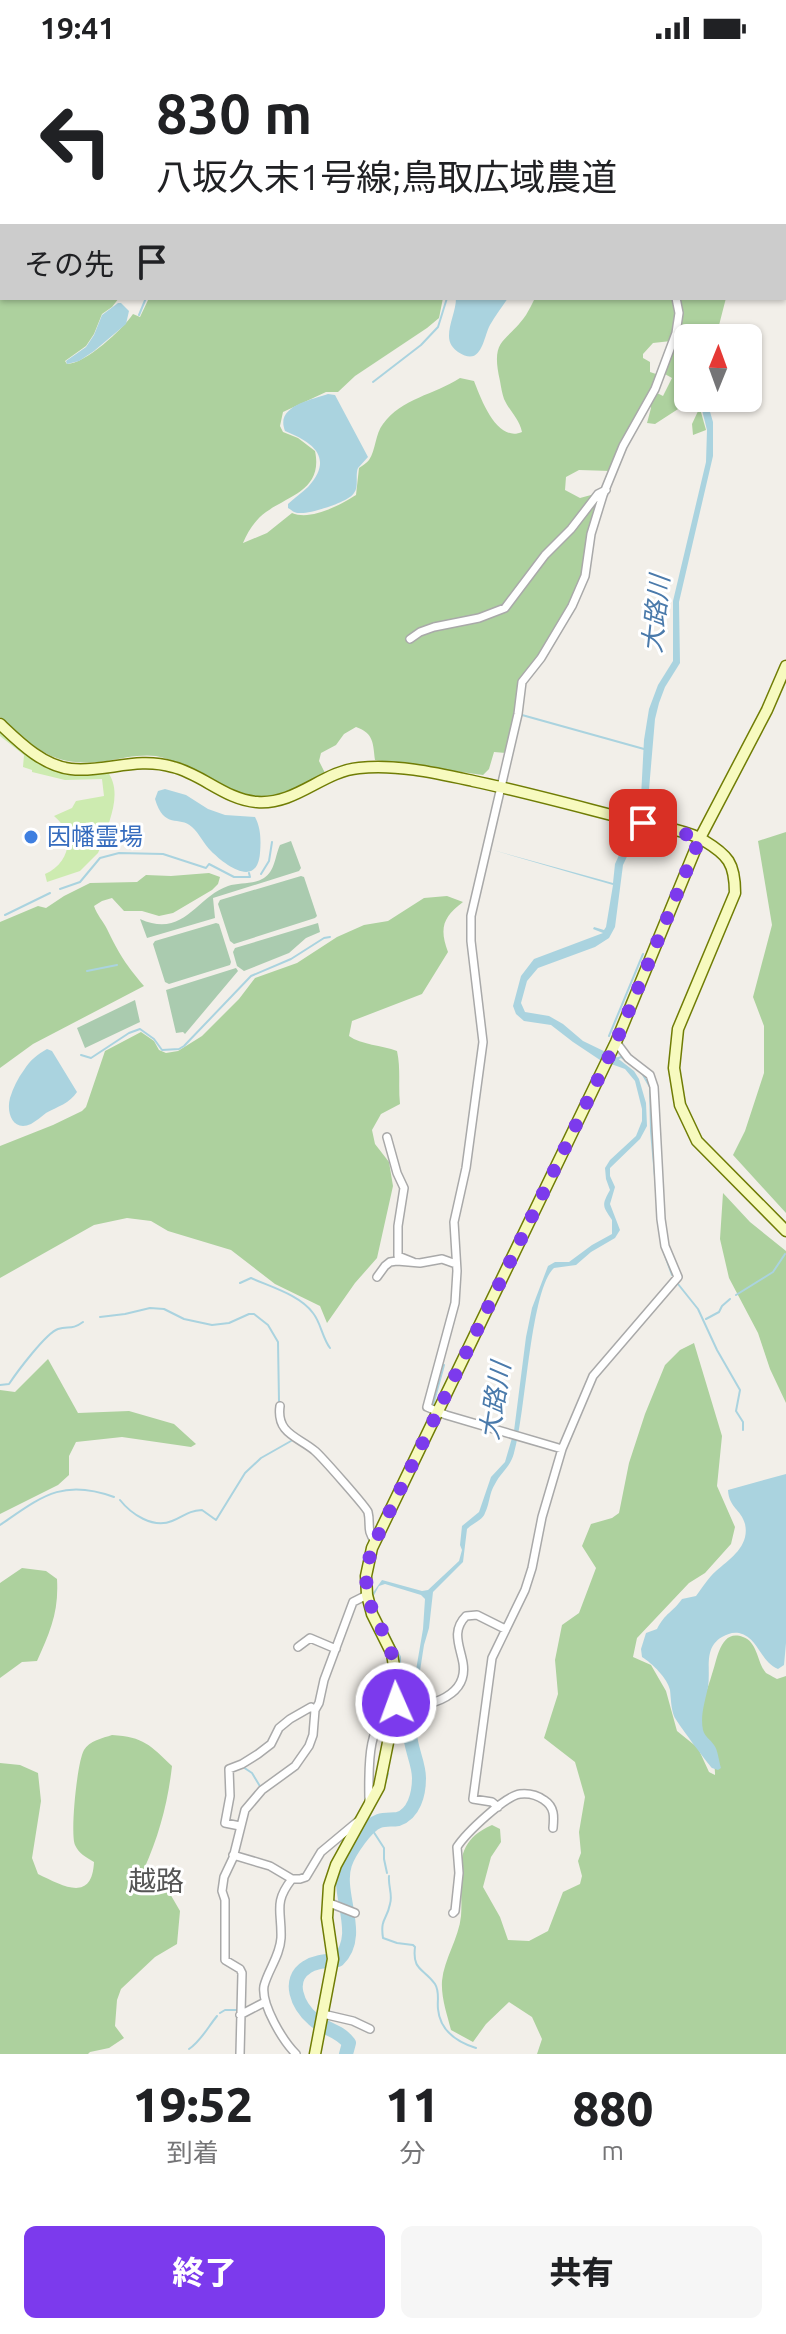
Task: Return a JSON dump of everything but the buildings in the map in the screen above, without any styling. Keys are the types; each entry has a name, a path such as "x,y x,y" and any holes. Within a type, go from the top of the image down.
{"main road":[{"path":"315,2054 332,1962 327,1902 332,1875 379,1787 395,1706 397,1684 392,1654 372,1614 367,1595 367,1564 375,1541 614,1048 700,838 767,710 786,666"},
{"path":"0,724 43,759 61,767 87,770 120,764 156,763 177,767 252,802 280,801 356,768 386,767 434,772 499,786 700,838 729,859 735,874 735,893 678,1029 674,1068 680,1105 697,1141 786,1231"}],"street":[{"path":"562,1449 427,1407 455,1303 454,1222 466,1168 483,1042 471,916 518,714 522,682 541,658 572,606 585,576 591,534 606,490 623,446 655,389 676,333 679,313 676,300"},
{"path":"410,639 434,627 479,618 505,608 545,555 571,529 598,494 606,490"},
{"path":"498,1807 492,1802 474,1801 472,1796 492,1658 528,1579 562,1449 593,1376 678,1277 665,1246 661,1219 654,1087 650,1075 628,1058 624,1049 614,1048"},
{"path":"387,1137 404,1188 398,1226 398,1256 413,1262"},
{"path":"377,1277 390,1262 420,1263 442,1259 456,1264"},
{"path":"280,1406 281,1421 293,1443 315,1451 367,1510 369,1535 375,1541"},
{"path":"240,2054 242,1973 228,1964 224,1956 224,1877 245,1810 262,1790 303,1757 313,1735 315,1710 324,1680 353,1602 367,1595"},
{"path":"233,1855 270,1866 292,1879 306,1877 321,1852 367,1810 370,1754 381,1718 395,1706 420,1706 442,1699 457,1689 463,1671 458,1630 466,1616 477,1615 505,1629"},
{"path":"298,1647 310,1638 336,1649"},
{"path":"240,1826 225,1823 230,1796 229,1769 271,1744 279,1728 290,1719 311,1707 315,1710"},
{"path":"453,1913 458,1894 457,1847 482,1819 516,1794 530,1794 551,1804 553,1828"},
{"path":"292,1879 281,1895 279,1949 264,1987 265,2002 287,2045 296,2054"},
{"path":"327,1902 355,1913"},
{"path":"240,2015 265,2002"},
{"path":"322,2020 353,2021 370,2029"}],"green space":[{"path":"0,300 117,300 102,314 86,346 65,361 67,364 93,352 133,314 140,317 148,300 443,300 439,318 355,376 338,392 326,392 283,412 280,426 283,432 298,438 315,451 314,474 303,489 259,518 243,543 267,533 292,513 316,513 356,495 359,468 369,460 380,428 391,415 460,378 474,381 498,425 513,434 522,432 504,399 497,356 502,342 526,315 534,300 674,300 677,311 671,341 653,343 643,354 643,358 650,362 650,372 659,375 611,471 579,470 566,477 565,490 580,498 594,497 524,583 592,503 598,511 578,590 525,675 506,753 494,752 489,769 483,775 375,760 369,736 356,727 344,734 336,745 321,753 319,761 325,773 284,794 257,798 236,792 168,759 138,756 89,763 73,762 48,754 0,717","holes":["503,607 498,613 421,633"]},
{"path":"677,300 725,300 719,324 677,324"},
{"path":"674,344 674,412 655,424 647,423 651,408 649,402 655,392 663,396 672,378 663,373"},
{"path":"698,412 701,412 706,430 693,435 692,424"},
{"path":"0,732 38,761 59,772 82,776 107,771 114,789 110,818 98,853 80,871 47,882 45,874 60,863 67,848 65,831 54,816 72,808 76,801 104,796 102,779 65,780 32,772 23,767 24,755 0,736"},
{"path":"786,832 786,1213 733,1155 745,1131 764,1073 764,1026 753,997 772,925 758,841"},
{"path":"291,841 301,868 299,871 213,898 215,918 147,938 140,919 168,924 188,914 217,891 264,878 273,867 280,845"},
{"path":"209,873 220,877 218,884 173,913 159,916 142,911 124,911 112,898 94,906 123,959 144,986 33,1044 0,1068 0,922 38,906 46,908 90,883 137,882 146,875"},
{"path":"304,877 317,916 315,918 234,944 230,941 218,904 220,900"},
{"path":"447,896 463,902 447,918 444,936 448,952 422,994 352,1021 349,1036 397,1051 400,1104 381,1114 372,1130 375,1144 389,1162 393,1186 377,1258 327,1323 320,1306 275,1284 231,1250 168,1231 151,1221 127,1218 94,1225 0,1278 0,1146 82,1111 105,1051 141,1032 154,1041 159,1050 166,1053 178,1051 202,1036 255,978 297,963 337,937 364,925 388,921 424,898"},
{"path":"318,923 320,932 306,938 289,953 244,971 237,966 233,952 235,948"},
{"path":"219,924 230,965 169,984 165,982 153,944 155,941"},
{"path":"236,968 238,971 185,1034 176,1033 166,990"},
{"path":"135,1000 140,1022 85,1048 77,1028"},
{"path":"723,1193 750,1222 786,1251 786,1403 758,1333 729,1278 720,1239"},
{"path":"694,1343 722,1436 717,1486 735,1527 731,1544 637,1638 633,1657 651,1665 666,1691 677,1731 698,1748 709,1772 715,1775 713,1761 700,1731 699,1717 724,1641 735,1635 743,1637 752,1643 766,1673 777,1679 786,1676 786,2054 537,2054 542,2039 532,2017 509,2002 473,2042 451,2030 442,1987 460,1924 464,1852 478,1833 492,1825 500,1829 501,1842 491,1857 483,1887 500,1917 508,1940 529,1941 548,1931 563,1892 580,1884 579,1832 585,1797 575,1762 544,1738 558,1694 555,1660 562,1625 579,1613 596,1568 582,1546 591,1524 619,1513 629,1463 665,1365 680,1350"},
{"path":"48,1359 78,1413 129,1411 174,1424 196,1444 191,1447 122,1437 76,1442 69,1456 69,1475 58,1485 0,1514 0,1390 15,1392"},
{"path":"22,1568 46,1571 57,1579 55,1612 37,1661 22,1662 0,1678 0,1583"},
{"path":"112,1735 146,1743 172,1766 162,1819 144,1869 165,1885 180,1911 177,1944 155,1957 121,1989 115,2026 124,2038 109,2048 88,2054 0,2054 0,1763 20,1765 38,1773 41,1801 32,1858 38,1874 66,1886 82,1887 92,1875 94,1862 79,1851 74,1838 81,1757 86,1747"}],"water":[{"path":"456,300 507,300 490,325 477,354 472,356 458,352 450,341 449,331"},
{"path":"118,303 129,311 126,324 94,351 79,361 67,364 66,361 86,347 102,315"},
{"path":"328,394 335,395 368,457 358,468 356,488 351,496 337,504 296,513 288,508 288,504 316,476 320,459 304,440 285,431 283,422 296,405"},
{"path":"702,412 710,412 713,422 713,456 679,602 680,663 665,687 655,719 647,813 642,832 623,865 615,927 609,938 595,947 538,968 527,981 521,1003 525,1012 549,1016 583,1041 616,1057 634,1071 646,1103 647,1126 640,1139 610,1168 615,1187 610,1204 620,1230 615,1238 576,1265 554,1268 546,1281 534,1326 513,1458 493,1487 484,1515 467,1529 463,1562 433,1592 411,1738 414,1746 409,1749 406,1729 425,1599 385,1584 379,1586 373,1597 372,1594 382,1580 428,1590 459,1561 462,1526 479,1512 491,1477 505,1462 514,1431 532,1308 548,1266 555,1262 569,1262 612,1234 612,1220 604,1206 610,1190 605,1168 636,1136 642,1121 635,1081 625,1069 600,1060 551,1025 524,1021 513,1006 521,976 534,959 603,933 593,929 604,930 606,927 613,885 493,850 613,883 615,864 641,797 649,709 658,685 673,661 673,601 706,462 707,430"},
{"path":"165,789 186,795 208,809 225,815 255,817 260,848 258,864 253,870 240,871 232,867 211,851 192,827 163,815 155,799 158,791"},
{"path":"47,1049 52,1051 77,1092 67,1102 31,1124 20,1125 10,1115 11,1094 29,1063"},
{"path":"786,1474 784,1665 778,1669 772,1666 751,1640 739,1633 722,1637 712,1647 702,1724 716,1750 721,1768 718,1770 712,1768 676,1719 669,1686 642,1657 641,1649 646,1633 657,1629 682,1599 696,1596 742,1545 745,1524 728,1490"}],"waterway":[{"path":"139,315 145,300"},
{"path":"373,382 421,345 438,327 446,300"},
{"path":"522,715 644,749"},
{"path":"261,874 269,861 272,842"},
{"path":"60,889 80,882 100,858 119,853 163,854 206,868 209,864 234,877 250,877 249,873"},
{"path":"5,915 50,893"},
{"path":"81,1055 91,1058 140,1029 154,1039 162,1050 179,1049 251,976 291,959 330,937"},
{"path":"609,1036 643,954"},
{"path":"87,971 117,965"},
{"path":"616,1059 621,1057 637,1069"},
{"path":"642,1073 650,1087 656,1188"},
{"path":"663,1250 672,1275"},
{"path":"736,1295 773,1272 785,1254"},
{"path":"240,1283 251,1278 301,1301 316,1317 330,1348"},
{"path":"678,1284 698,1309 740,1390 736,1411 743,1422 743,1430"},
{"path":"706,1319 719,1312 730,1299"},
{"path":"100,1317 150,1308 164,1309 184,1319 212,1325 254,1314 268,1325 278,1342 279,1401"},
{"path":"0,1385 9,1384 53,1332 83,1322"},
{"path":"433,1405 444,1365"},
{"path":"120,1500 136,1515 150,1522 165,1523 202,1510 216,1520 245,1473 261,1458 291,1441"},
{"path":"0,1525 53,1493 80,1489 114,1497"},
{"path":"386,1630 400,1657 401,1698"},
{"name":"大路川","path":"346,2054 349,2043 345,2038 318,2023 303,2007 296,1993 297,1979 307,1967 318,1962 338,1960 345,1950 349,1927 343,1876 354,1846 374,1824 381,1820 398,1819 408,1813 414,1803 419,1778 410,1730"},
{"path":"243,1767 252,1773 261,1788"},
{"path":"385,1783 388,1774"},
{"path":"368,1819 374,1807"},
{"path":"373,1831 384,1848 387,1873"},
{"path":"389,1876 391,1901 383,1923 383,1938 415,1947 417,1965 437,1987 442,2024 456,2039 476,2048"},
{"path":"220,2013 237,2010"},
{"path":"189,2049 217,2016"}],"place":[{"name":"因幡霊場","path":"31,837"}],"district":[{"name":"越路","path":"156,1881"}],"route":[{"path":"396,1703 397,1684 392,1654 372,1614 367,1595 367,1564 393,1503 616,1042 700,838 643,823"}]}
